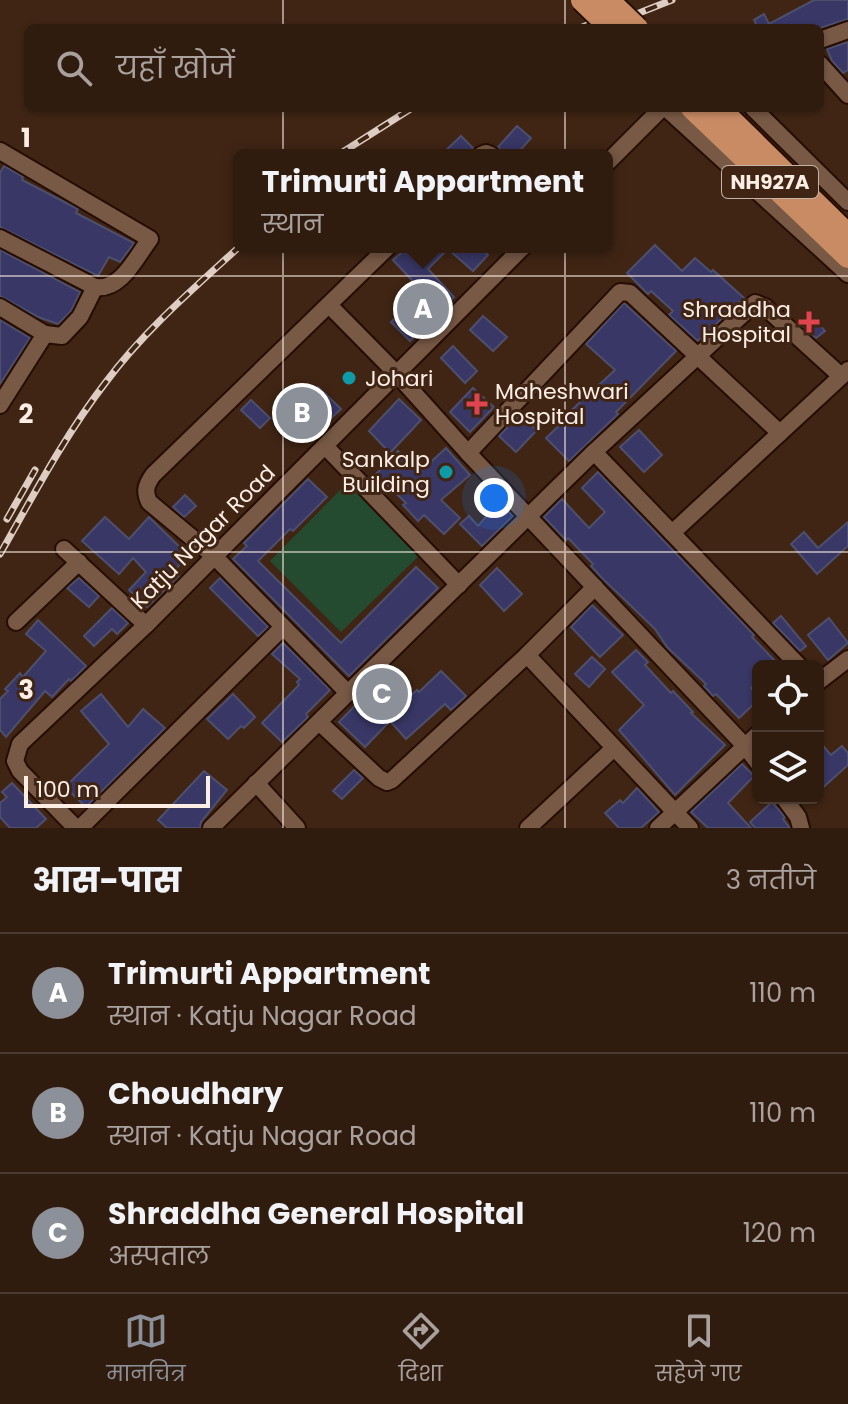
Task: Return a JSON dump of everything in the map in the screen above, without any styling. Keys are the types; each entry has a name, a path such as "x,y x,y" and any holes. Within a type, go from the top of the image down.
{"highway":[{"path":"582,0 607,24"},
{"path":"608,0 633,24"},
{"name":"NH927A","path":"696,112 848,257"},
{"name":"NH927A","path":"723,112 848,235"}],"street":[{"path":"824,39 848,30"},
{"path":"824,68 848,95"},
{"path":"613,157 660,112"},
{"path":"668,112 848,274"},
{"path":"757,112 848,202"},
{"path":"0,238 95,287 104,288 112,286 122,277 150,239 1,156"},
{"path":"348,693 214,556 149,502 146,485 382,253"},
{"name":"Katju Nagar Road","path":"78,828 20,771 15,755 20,744 146,625 517,253"},
{"path":"0,307 55,337 67,332 80,317 95,287"},
{"path":"468,453 620,292 630,293 780,433"},
{"path":"211,828 594,452 755,303 765,307 845,373 672,533"},
{"path":"329,305 752,755"},
{"path":"0,405 45,334"},
{"path":"325,446 459,585"},
{"path":"594,452 793,660"},
{"path":"64,549 146,625"},
{"path":"16,622 79,562"},
{"path":"319,722 387,782 398,776 595,587"},
{"path":"78,828 283,627"},
{"path":"527,655 690,828"},
{"path":"824,677 848,659"},
{"path":"658,828 752,740"},
{"path":"528,828 614,748"},
{"path":"256,783 297,828"},
{"path":"788,804 798,817 801,828"}],"green space":[{"path":"353,477 427,548 341,632 270,561"}],"building":[{"path":"814,0 848,0 848,19 824,27 824,24 769,24"},
{"path":"764,14 769,24 756,24 754,20"},
{"path":"848,42 848,70 843,73 832,61 827,49"},
{"path":"517,126 531,138 521,149 498,147"},
{"path":"461,136 473,148 473,149 447,149"},
{"path":"4,166 23,177 22,180 78,209 76,213 134,243 120,262 109,257 98,276 0,227 0,173"},
{"path":"655,245 682,271 695,258 744,298 698,341 669,315 673,311 651,291 648,294 627,273"},
{"path":"0,250 80,292 71,311 58,324 0,296"},
{"path":"401,253 444,253 428,269 454,297 410,341 391,322 423,292 393,260"},
{"path":"453,253 486,253 488,255 473,271"},
{"path":"624,303 676,351 569,461 546,438 615,370 586,344"},
{"path":"810,313 825,331 816,338 799,323"},
{"path":"483,316 507,337 493,351 470,330"},
{"path":"0,320 30,338 0,384"},
{"path":"453,346 477,371 465,383 441,358"},
{"path":"318,387 341,409 309,438 287,416"},
{"path":"473,388 494,407 470,432 450,412"},
{"path":"399,399 421,420 390,453 369,431"},
{"path":"251,400 270,418 260,428 241,410"},
{"path":"519,415 537,430 516,452 499,436"},
{"path":"639,430 662,455 644,472 620,447"},
{"path":"446,448 470,475 441,500 460,518 444,534 424,515 418,521 403,505 406,503 376,474 398,451 420,472"},
{"path":"598,472 774,660 752,660 752,706 739,718 716,694 713,696 704,686 706,684 667,647 655,629 544,517 562,499 589,528 605,512 582,488"},
{"path":"308,479 327,497 258,561 341,643 416,567 438,588 349,676 233,559 247,546 244,543"},
{"path":"185,495 196,506 184,517 173,507"},
{"path":"499,502 513,516 482,546 460,524 469,516 478,526"},
{"path":"105,517 129,539 149,517 188,555 174,571 179,576 147,607 129,590 146,572 133,558 119,574 82,541"},
{"path":"848,522 848,546 817,574 791,544 804,532 818,548"},
{"path":"497,568 522,594 504,611 480,585"},
{"path":"79,578 99,596 89,607 67,588"},
{"path":"220,578 268,627 258,636 210,588"},
{"path":"592,605 623,635 600,657 571,627"},
{"path":"112,608 128,623 117,634 112,629 94,646 84,636"},
{"path":"781,616 806,646 800,651 773,623"},
{"path":"829,618 848,643 828,660 808,635"},
{"path":"38,620 86,666 52,697 45,691 6,737 0,730 0,699 20,673 23,677 46,651 26,634"},
{"path":"283,643 330,690 282,742 262,723 299,685 297,682 300,679 272,654"},
{"path":"636,650 648,662 645,665 671,693 673,691 725,745 675,795 619,730 644,705 612,672"},
{"path":"592,657 605,669 589,687 575,674"},
{"path":"441,671 466,696 451,710 445,704 406,739 390,721 365,747 339,722 378,682 390,694 395,688 407,699"},
{"path":"101,694 128,727 143,709 165,728 86,807 65,787 109,744 81,711"},
{"path":"233,694 255,717 228,739 207,719"},
{"path":"842,746 848,753 848,765 824,787 824,747 831,755"},
{"path":"742,764 752,774 752,778 728,803 751,828 708,828 691,812"},
{"path":"354,770 363,778 342,799 333,791"},
{"path":"204,771 227,790 201,822 200,828 167,828 158,820"},
{"path":"12,783 46,819 36,828 10,828 0,817 0,803 7,797 2,792"},
{"path":"637,788 659,812 641,828 619,828 605,813 620,800 623,803"},
{"path":"774,804 790,828 755,828 750,822"}],"railway":[{"path":"611,24 672,0"},
{"path":"590,24 610,16"},
{"path":"347,149 406,112"},
{"path":"0,554 63,444 106,382 152,328 233,252"},
{"path":"7,519 35,470"}],"place":[{"name":"Trimurti Appartment","path":"423,309"},
{"name":"Shraddha Hospital","path":"809,322"},
{"name":"Johari","path":"349,378"},
{"name":"Maheshwari Hospital","path":"477,404"},
{"name":"Choudhary","path":"302,413"},
{"name":"Sankalp Building","path":"446,472"},
{"name":"Shraddha General Hospital","path":"382,694"}]}
